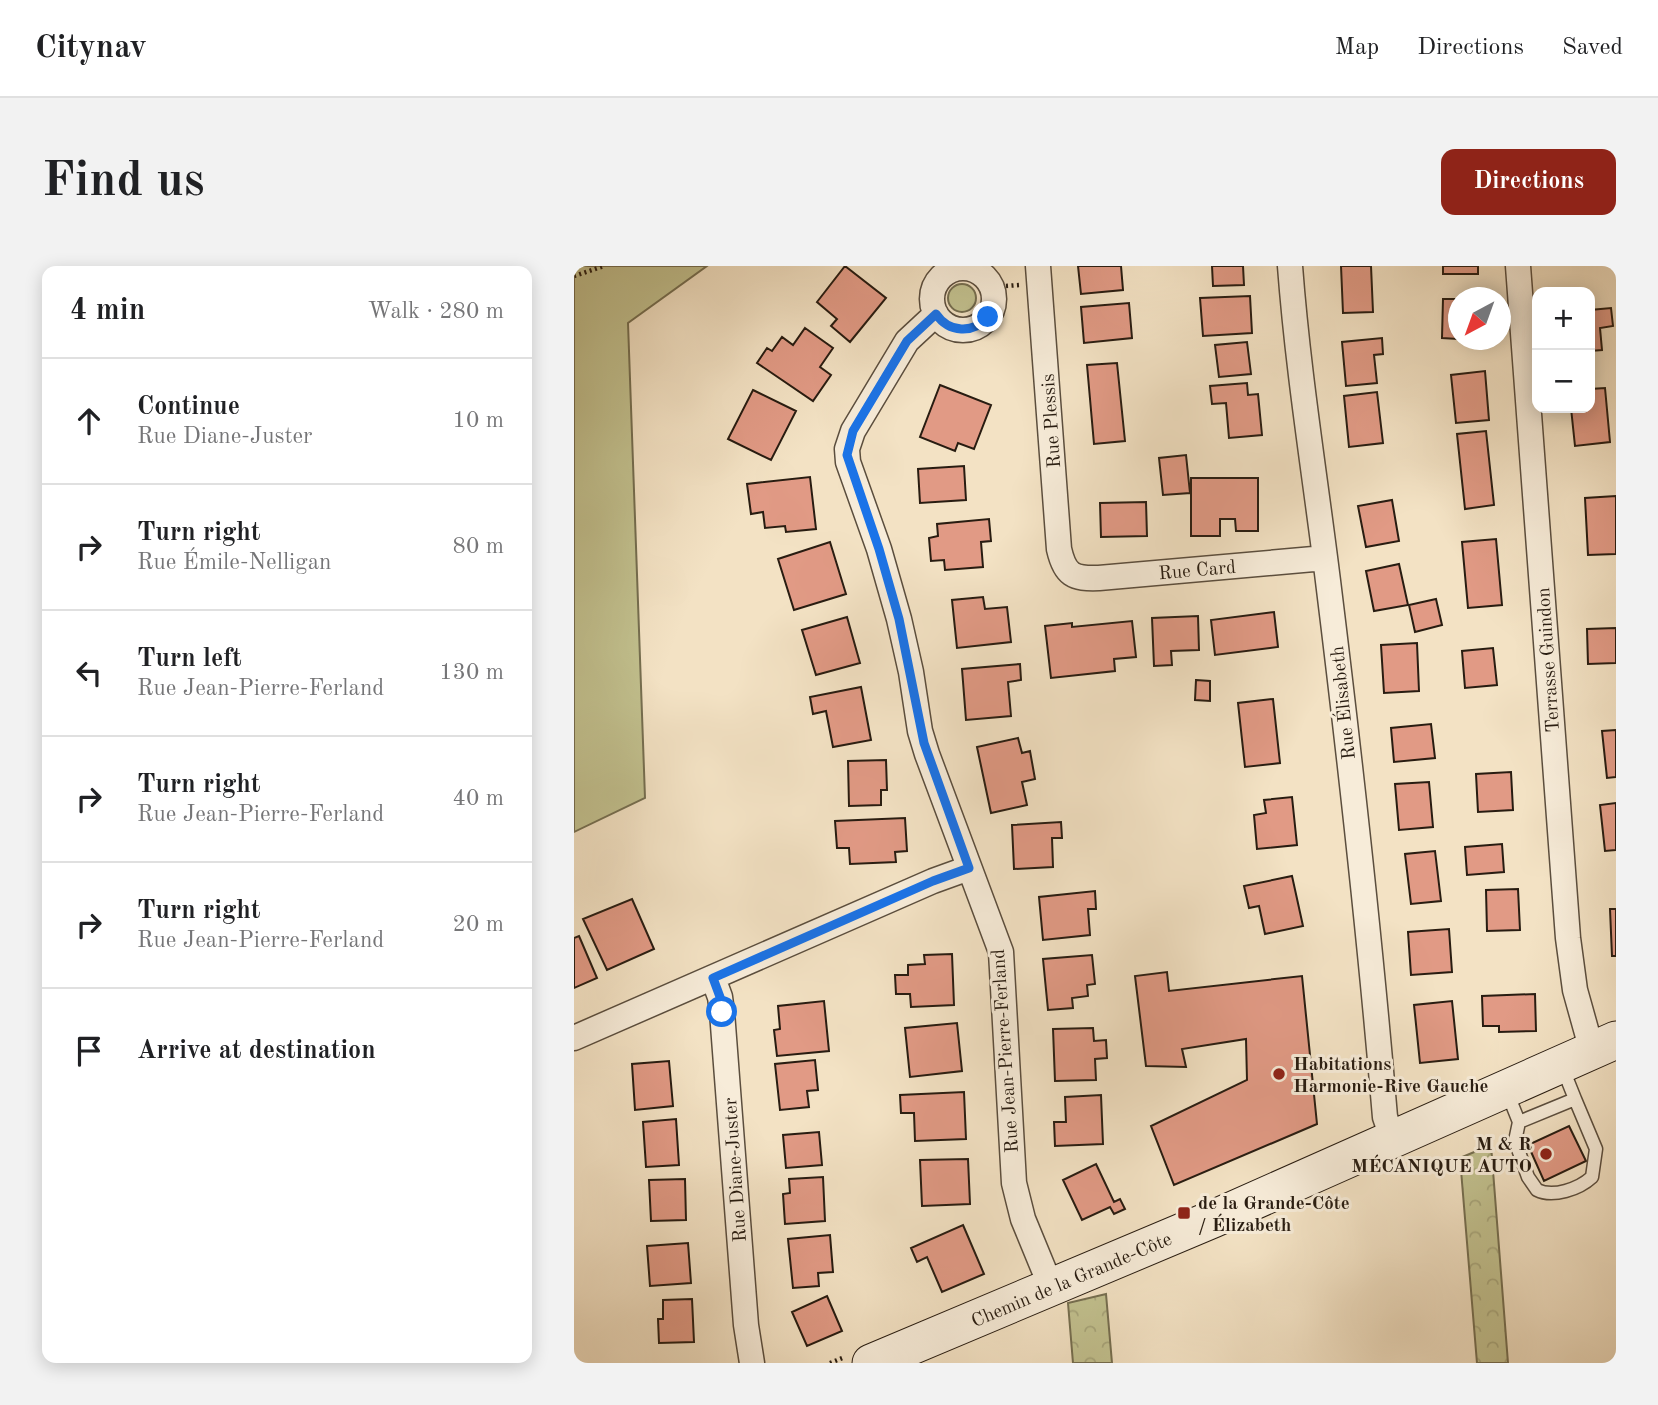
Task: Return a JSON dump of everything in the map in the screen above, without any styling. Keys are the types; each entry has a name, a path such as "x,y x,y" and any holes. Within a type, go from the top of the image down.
{"main road":[{"name":"Chemin de la Grande-Côte","path":"871,1363 1393,1140 1513,1106 1590,1052"}],"street":[{"name":"Rue Plessis","path":"1038,266 1059,549 1063,563 1070,573"},
{"name":"Rue Élisabeth","path":"1290,266 1301,385 1325,558 1367,923 1385,1117 1393,1140"},
{"name":"Terrasse Guindon","path":"1518,266 1568,938 1572,975 1590,1052"},
{"name":"Rue Jean-Pierre-Ferland","path":"936,314 907,341 853,431 847,455 883,561 899,619 924,743 1001,952 1012,1168 1016,1196 1051,1287"},
{"name":"Rue Card","path":"1070,573 1078,578 1099,578 1325,558"},
{"path":"574,1038 933,881 969,868"},
{"name":"Rue Diane-Juster","path":"713,978 722,1012 746,1325 752,1363"}],"lane":[{"path":"1575,1099 1513,1106 1515,1141 1528,1177 1537,1190 1550,1193 1578,1186 1592,1177 1596,1149 1575,1099 1590,1052"}],"path":[{"path":"574,276 604,266"}],"green space":[{"path":"574,266 707,266 628,323 645,798 574,832"},
{"path":"962,284 972,288 976,298 972,308 962,312 952,308 948,298 952,288"},
{"path":"1491,1145 1508,1363 1477,1363 1460,1158"},
{"path":"1106,1294 1112,1363 1073,1363 1068,1303"}],"building":[{"path":"845,266 886,298 850,342 831,326 837,319 817,302"},
{"path":"1078,266 1121,266 1123,290 1081,294"},
{"path":"1212,266 1243,266 1244,285 1213,286"},
{"path":"1341,266 1371,266 1373,312 1343,313"},
{"path":"1443,266 1478,266 1478,274 1443,274"},
{"path":"1250,296 1252,333 1203,336 1200,298"},
{"path":"1443,299 1448,299 1448,338 1442,338"},
{"path":"1129,303 1132,338 1084,343 1081,307"},
{"path":"1611,308 1613,326 1600,328 1602,350 1595,351 1595,310"},
{"path":"805,328 833,348 820,367 831,375 813,401 757,363 767,348 772,351 782,337 793,345"},
{"path":"1382,338 1383,354 1374,355 1377,383 1346,386 1342,342"},
{"path":"1247,342 1251,374 1219,377 1215,345"},
{"path":"1117,363 1125,441 1094,444 1087,365"},
{"path":"1485,371 1489,420 1456,423 1451,375"},
{"path":"1247,383 1248,395 1258,394 1262,435 1229,438 1226,403 1212,404 1210,386"},
{"path":"940,385 991,405 974,449 958,443 955,451 920,437"},
{"path":"1605,388 1610,442 1575,446 1572,413 1595,413 1595,389"},
{"path":"753,390 796,411 771,460 728,439"},
{"path":"1377,392 1383,443 1349,447 1344,396"},
{"path":"1486,431 1494,505 1465,509 1457,434"},
{"path":"1186,455 1190,493 1163,495 1159,458"},
{"path":"964,466 966,500 920,503 918,469"},
{"path":"810,477 816,529 786,532 785,526 765,528 763,512 751,514 747,484"},
{"path":"1191,478 1258,478 1258,531 1236,531 1235,519 1220,519 1220,536 1191,536"},
{"path":"1616,496 1616,554 1588,555 1585,498"},
{"path":"1392,500 1399,541 1366,547 1358,506"},
{"path":"1146,502 1147,536 1101,537 1100,503"},
{"path":"989,519 991,541 981,542 983,567 945,570 944,560 931,561 929,538 938,536 937,524"},
{"path":"1496,539 1502,605 1468,608 1462,542"},
{"path":"830,542 846,594 794,610 778,559"},
{"path":"1399,564 1408,605 1374,611 1366,571"},
{"path":"983,597 985,609 1007,607 1011,642 957,648 952,600"},
{"path":"1436,599 1442,625 1415,632 1409,605"},
{"path":"1274,612 1278,647 1215,655 1211,620"},
{"path":"1198,616 1199,650 1171,651 1172,665 1154,666 1152,618"},
{"path":"847,617 860,663 816,675 802,630"},
{"path":"1132,621 1136,657 1114,659 1115,671 1051,678 1045,626 1072,623 1072,627"},
{"path":"1616,628 1616,663 1588,664 1587,629"},
{"path":"1417,643 1419,691 1384,693 1381,645"},
{"path":"1493,648 1497,685 1465,688 1462,651"},
{"path":"1020,664 1021,680 1008,682 1011,716 966,720 962,669"},
{"path":"1196,680 1210,681 1210,701 1195,700"},
{"path":"861,687 871,740 833,747 826,711 813,714 810,697"},
{"path":"1273,699 1280,763 1245,767 1238,703"},
{"path":"1431,724 1435,758 1394,762 1391,728"},
{"path":"1616,730 1616,777 1607,778 1602,731"},
{"path":"1018,738 1022,753 1030,751 1035,779 1022,782 1027,805 991,813 977,747"},
{"path":"886,760 887,790 881,790 881,805 849,806 848,761"},
{"path":"1511,772 1513,810 1478,812 1476,774"},
{"path":"1429,782 1433,827 1399,830 1395,784"},
{"path":"1292,797 1297,845 1257,849 1254,815 1266,813 1264,800"},
{"path":"1616,803 1616,850 1605,851 1600,805"},
{"path":"905,818 907,851 895,852 896,862 850,864 849,848 837,848 835,821"},
{"path":"1061,822 1062,838 1052,838 1053,867 1014,869 1012,825"},
{"path":"1502,844 1504,872 1467,875 1465,847"},
{"path":"1435,851 1441,901 1411,904 1405,854"},
{"path":"1292,876 1303,926 1265,934 1259,906 1249,908 1244,886"},
{"path":"1518,889 1520,930 1487,931 1486,890"},
{"path":"1095,891 1096,909 1088,909 1090,935 1043,940 1039,897"},
{"path":"632,899 654,949 607,970 583,919"},
{"path":"1610,909 1616,909 1616,956 1612,956"},
{"path":"1449,929 1452,972 1411,975 1408,932"},
{"path":"579,936 597,978 574,988 574,938"},
{"path":"952,954 954,1005 911,1007 910,994 896,994 895,975 908,975 908,965 925,964 924,955"},
{"path":"1092,955 1095,984 1087,985 1088,996 1072,998 1073,1008 1048,1010 1043,959"},
{"name":"Habitations Harmonie-Rive Gauche","path":"1167,972 1169,991 1302,976 1317,1124 1174,1185 1151,1126 1247,1080 1246,1039 1182,1049 1186,1067 1146,1066 1135,976"},
{"path":"1535,994 1536,1031 1499,1032 1499,1026 1483,1026 1482,996"},
{"path":"824,1001 829,1051 777,1056 774,1030 780,1029 778,1006"},
{"path":"1452,1001 1458,1059 1420,1063 1414,1005"},
{"path":"957,1023 962,1071 910,1077 905,1028"},
{"path":"1093,1028 1094,1041 1106,1040 1107,1058 1095,1059 1096,1080 1055,1081 1053,1029"},
{"path":"815,1060 818,1090 807,1091 809,1107 780,1110 775,1064"},
{"path":"669,1061 673,1106 635,1110 632,1064"},
{"path":"964,1092 966,1139 915,1141 914,1113 901,1113 900,1095"},
{"path":"1101,1095 1103,1144 1055,1146 1054,1122 1066,1122 1065,1097"},
{"path":"676,1119 679,1165 646,1167 643,1122"},
{"path":"1569,1126 1586,1161 1544,1181 1528,1145"},
{"path":"819,1132 822,1165 786,1168 783,1135"},
{"path":"968,1159 970,1204 922,1206 920,1160"},
{"path":"1096,1164 1114,1202 1120,1199 1125,1209 1114,1214 1110,1207 1082,1220 1063,1180"},
{"path":"823,1177 825,1221 785,1224 783,1194 790,1193 789,1179"},
{"path":"685,1179 686,1220 651,1221 649,1180"},
{"path":"963,1225 984,1274 942,1292 927,1257 917,1262 911,1248"},
{"path":"830,1235 833,1272 818,1273 819,1286 793,1288 788,1239"},
{"path":"688,1243 691,1283 650,1286 647,1246"},
{"path":"827,1296 842,1331 807,1346 792,1312"},
{"path":"692,1299 694,1342 659,1343 658,1319 663,1319 663,1300"}],"place":[{"name":"Habitations Harmonie-Rive Gauche","path":"1279,1074"},
{"name":"M & R MÉCANIQUE AUTO","path":"1546,1154"},
{"name":"de la Grande-Côte / Élizabeth","path":"1184,1213"}],"route":[{"path":"722,1012 713,978 933,881 969,868 920,732 911,671 887,573 847,455 853,431 907,341 920,327 936,314 945,324 961,330 979,326 988,317"}]}
